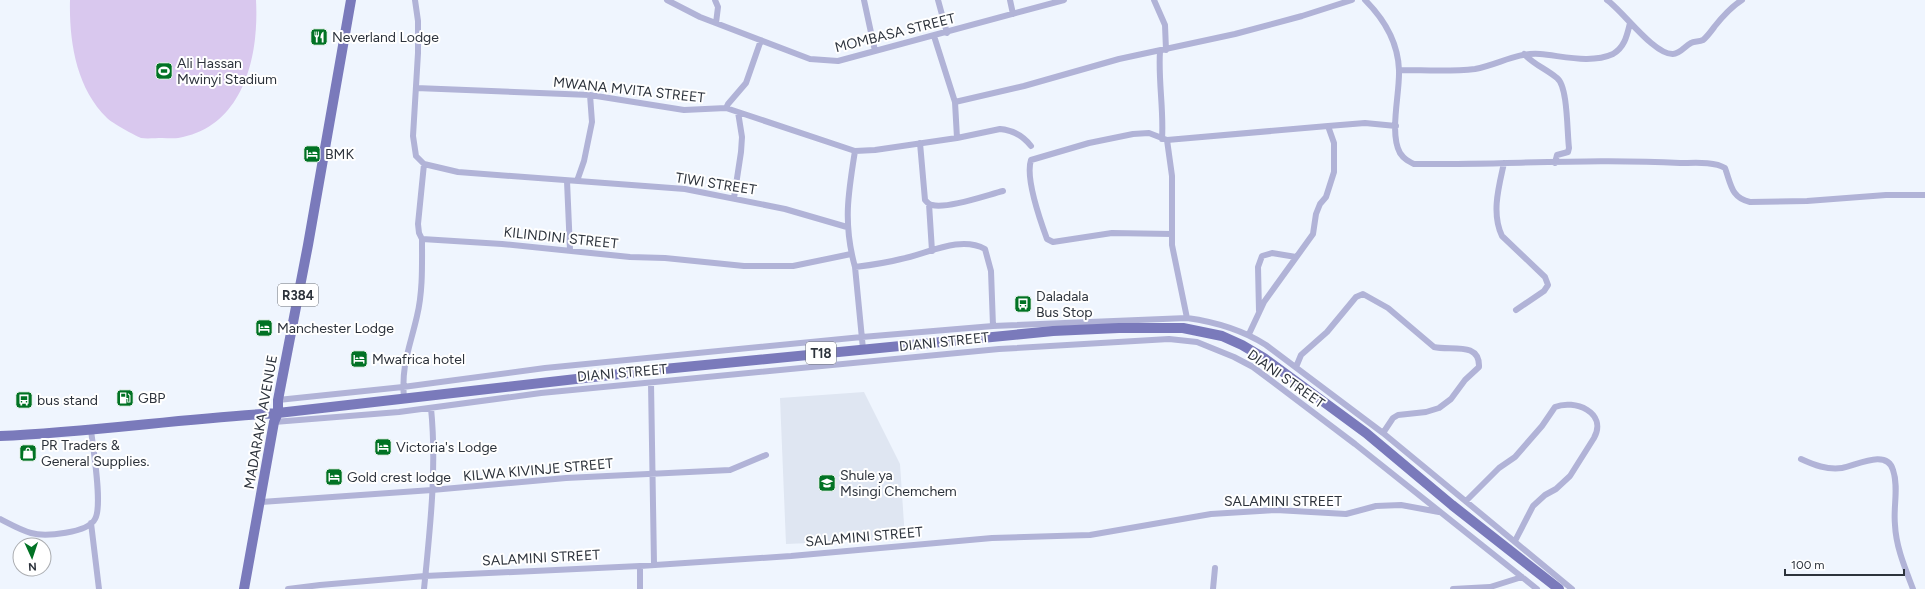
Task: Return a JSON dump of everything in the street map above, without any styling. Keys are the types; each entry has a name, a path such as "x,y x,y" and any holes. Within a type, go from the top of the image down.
{"main road":[{"name":"MADARAKA AVENUE","path":"244,589 261,502 274,422 278,412 278,400 308,245 351,0"},
{"name":"T18","path":"0,436 91,430 221,416 278,412 664,369 1053,331 1119,328 1183,328 1222,336 1242,345 1264,358 1366,433 1452,505 1559,589"}],"street":[{"path":"404,398 404,362 420,300 422,239 419,233 418,224 424,164 416,156 414,148 418,20 415,0"},
{"name":"MOMBASA STREET","path":"667,0 684,10 716,23 810,59 825,61 838,61 875,52 1064,0"},
{"path":"715,0 718,8 716,23"},
{"path":"864,0 875,52"},
{"path":"938,0 947,32"},
{"path":"1010,0 1013,14"},
{"path":"1154,0 1165,25 1163,50 1158,71 1165,140 1172,176 1172,245 1185,317 1183,328"},
{"path":"954,102 1024,86 1118,59 1163,50 1302,16 1351,0"},
{"path":"1366,0 1378,14 1388,30 1394,45 1399,70 1396,126 1398,148 1406,160 1414,164 1654,161 1722,166 1726,172 1733,193 1742,200 1750,202 1807,201 1886,195 1925,195"},
{"path":"1607,0 1623,13 1630,23 1663,51 1676,54 1692,42 1703,40 1724,15 1742,0"},
{"path":"1399,70 1424,71 1476,68 1524,54 1582,58 1612,54 1624,44 1630,23"},
{"path":"934,36 954,102 957,138"},
{"path":"726,108 747,82 761,40"},
{"path":"1524,54 1535,65 1561,82 1565,100 1569,148 1568,152 1558,155 1555,163"},
{"name":"MWANA MVITA STREET","path":"416,88 590,95 684,110 726,108 855,151 920,144 957,138 994,129 1007,129 1024,137 1031,146"},
{"path":"577,181 584,161 592,122 590,95"},
{"path":"734,198 742,137 738,112"},
{"path":"1172,234 1112,233 1053,242 1047,239 1034,195 1029,165 1031,160 1043,155 1096,141 1141,133 1155,135 1165,140 1365,123 1396,126"},
{"path":"1249,334 1259,311 1313,234 1316,214 1320,204 1326,197 1334,172 1334,143 1328,126"},
{"path":"920,144 925,200 929,204 934,206 960,202 1003,191"},
{"path":"855,151 846,214 855,267 863,349"},
{"path":"1504,163 1497,198 1499,230 1502,236 1545,277 1548,285 1544,291 1516,310"},
{"name":"TIWI STREET","path":"424,164 458,172 685,189 785,208 847,227"},
{"path":"567,181 570,250"},
{"path":"929,204 932,251"},
{"name":"KILINDINI STREET","path":"422,239 570,250 630,257 770,266 812,264 852,254"},
{"path":"855,267 902,259 964,244 976,244 985,249 991,271 993,326"},
{"path":"1259,311 1258,267 1262,256 1272,254 1296,257"},
{"path":"1296,367 1304,352 1327,332 1356,297 1363,294 1388,308 1434,347 1441,349 1465,349 1473,351 1476,354 1479,367 1465,380 1451,399 1432,411 1398,415 1393,418 1383,433"},
{"path":"278,400 403,387 545,368 862,337 993,326 1185,317 1214,322 1249,334 1296,367 1383,433 1467,500 1572,589"},
{"name":"DIANI STREET","path":"274,422 431,408 541,393 999,349 1169,339 1198,342 1234,357 1253,368 1350,440 1537,589"},
{"path":"651,383 654,473 654,564"},
{"path":"1467,500 1499,468 1515,457 1542,426 1555,407 1564,405 1574,406 1583,408 1592,413 1598,423 1598,431 1594,438 1570,476 1556,489 1545,495 1533,506 1515,541"},
{"path":"424,589 434,447 431,408"},
{"path":"0,519 27,532 42,534 63,533 86,527 95,520 98,501 91,430"},
{"name":"KILWA KIVINJE STREET","path":"261,502 432,490 566,478 730,470 766,455"},
{"path":"1801,458 1817,466 1830,468 1842,468 1864,460 1888,461 1893,468 1896,493 1894,524 1903,562 1913,589"},
{"name":"SALAMINI STREET","path":"288,589 425,576 640,566 790,556 992,538 1090,535 1211,514 1276,510 1346,514 1376,506 1400,505 1440,512"},
{"path":"91,523 99,589"},
{"path":"640,566 640,589"},
{"path":"1213,589 1215,568"},
{"path":"1454,589 1490,587 1522,577"}],"shaded area":[{"name":"Ali Hassan Mwinyi Stadium","path":"70,0 256,0 255,42 251,63 244,84 234,102 221,117 204,129 181,138 141,138 128,132 107,118 96,106 81,78 73,47"},
{"path":"864,392 900,464 905,539 786,544 780,398"}],"place":[{"name":"Neverland Lodge","path":"319,37"},
{"name":"Ali Hassan Mwinyi Stadium","path":"164,71"},
{"name":"BMK","path":"312,154"},
{"name":"Daladala Bus Stop","path":"1023,304"},
{"name":"Manchester Lodge","path":"264,328"},
{"name":"Mwafrica hotel","path":"359,359"},
{"name":"GBP","path":"125,398"},
{"name":"bus stand","path":"24,400"},
{"name":"Victoria's Lodge","path":"383,447"},
{"name":"PR Traders & General Supplies.","path":"28,453"},
{"name":"Gold crest lodge","path":"334,477"},
{"name":"Shule ya Msingi Chemchem","path":"827,483"}]}
